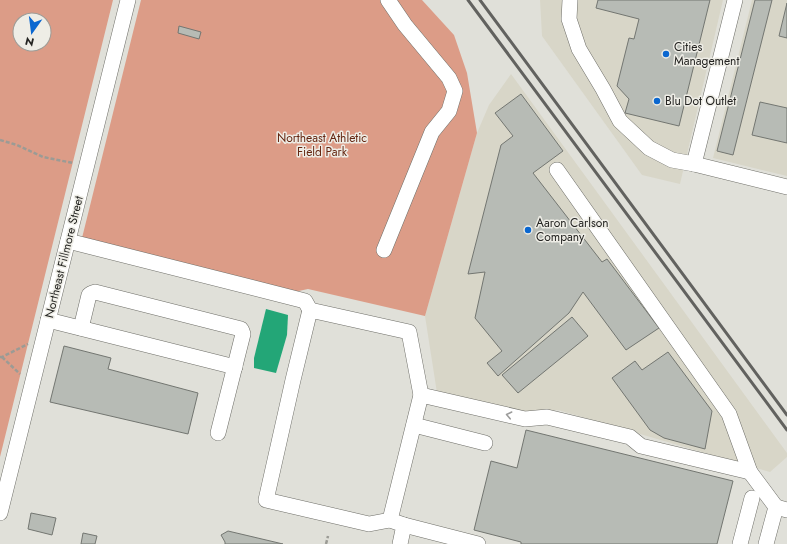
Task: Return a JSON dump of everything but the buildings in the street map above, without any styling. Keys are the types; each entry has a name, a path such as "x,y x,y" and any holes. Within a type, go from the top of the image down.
{"street":[{"name":"Northeast Fillmore Street","path":"0,513 128,0"},
{"path":"384,250 432,132 449,111 455,91 449,78 405,25 388,0"},
{"path":"570,0 569,19 579,50 603,89 620,121 649,148 672,160 787,186"},
{"path":"694,164 735,0"},
{"path":"557,170 729,414 750,472 781,509 766,544"},
{"path":"68,241 305,301 310,310 266,500 369,524 397,523 440,539 478,544"},
{"path":"81,328 89,295 95,292 241,329 243,334 218,433"},
{"path":"310,310 409,332 421,395 414,425 397,523 400,544"},
{"path":"48,320 235,367"},
{"path":"421,395 525,419 547,417 630,438 641,446 750,472"},
{"path":"414,425 485,443"},
{"path":"740,544 752,498"}],"path":[{"path":"0,140 16,145 43,157 73,163"},
{"path":"20,374 1,357 28,344"},
{"path":"326,544 328,536"}],"shaded area":[{"path":"540,0 723,0 680,184 642,175 542,36"},
{"path":"752,0 787,0 787,176 713,158"},
{"path":"511,74 787,453 787,457 770,472 558,410 522,414 437,393 425,316 477,133 489,105"},
{"path":"266,309 288,315 287,335 276,373 254,368 254,358"}],"green space":[{"path":"0,0 113,0 0,457"},
{"name":"Northeast Athletic Field Park","path":"141,0 422,0 454,35 467,73 477,133 425,316 308,289 294,292 82,238"}],"railway":[{"path":"468,0 787,430"},
{"path":"480,0 787,415"}],"place":[{"name":"Cities Management","path":"666,54"},
{"name":"Blu Dot Outlet","path":"657,101"},
{"name":"Aaron Carlson Company","path":"528,230"}]}
